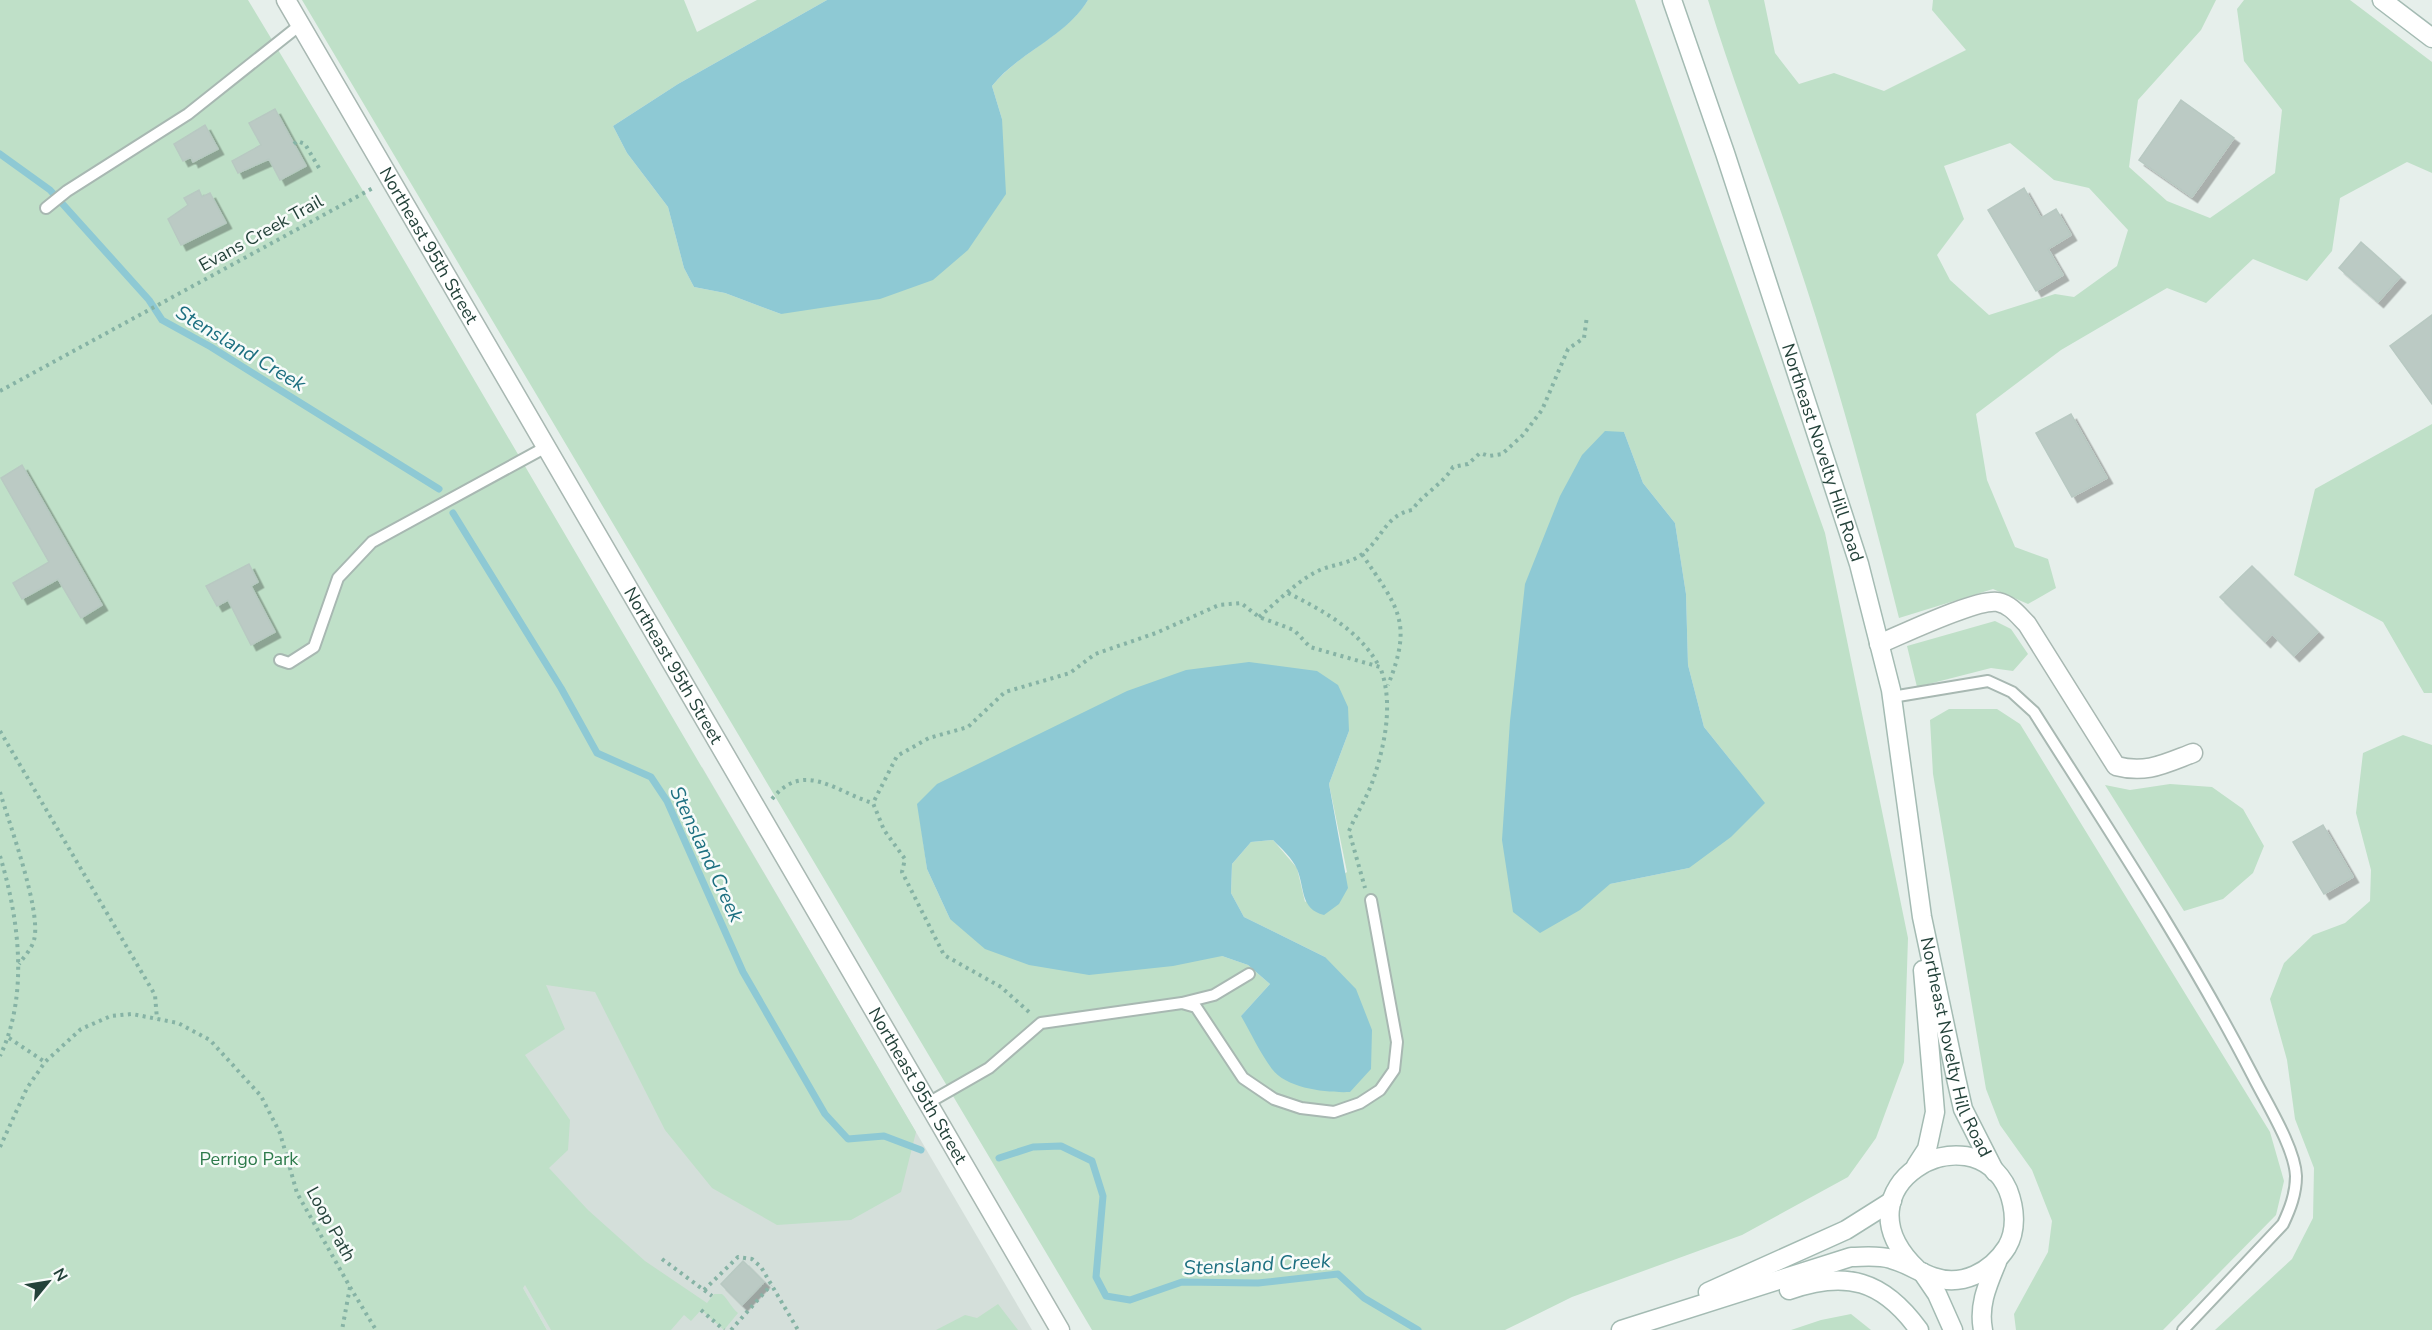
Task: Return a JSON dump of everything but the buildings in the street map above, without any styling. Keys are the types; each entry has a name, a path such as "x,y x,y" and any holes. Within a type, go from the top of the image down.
{"street":[{"name":"Northeast 95th Street","path":"286,0 1060,1330"},
{"name":"Northeast Novelty Hill Road","path":"1672,0 1725,153 1859,564 1892,697 1922,917 1935,1112 1927,1149 1916,1166"},
{"path":"2382,0 2432,38"},
{"path":"1879,644 1974,605 1995,602 2009,606 2027,624 2116,766 2134,771 2157,767 2193,753"},
{"name":"Northeast Novelty Hill Road","path":"1922,917 1963,1109 1995,1172"},
{"path":"1953,1330 1937,1294 1919,1270 1903,1256 1893,1239 1889,1220 1892,1201 1901,1181 1916,1166 1935,1157 1957,1155 1977,1161 1995,1172 2007,1188 2013,1206 2014,1225 2009,1244 1998,1260 1983,1299 1981,1318 1983,1330"},
{"path":"1644,1322 1846,1230 1892,1201"},
{"path":"1621,1330 1851,1257 1871,1256 1891,1259 1950,1280 1968,1278 1984,1271 1998,1260"},
{"path":"1644,1322 1698,1315 1830,1278 1870,1286 1888,1296 1906,1313 1919,1330"}],"lane":[{"path":"46,208 67,191 188,114 300,25"},
{"path":"280,660 289,663 314,647 338,578 372,542 546,447"},
{"path":"1892,697 1988,681 2012,692 2034,712 2168,924 2226,1024 2282,1131 2296,1175 2293,1204 2283,1224 2183,1330"},
{"path":"1182,1003 1196,1007 1243,1078 1274,1099 1301,1108 1334,1112 1360,1103 1380,1090 1394,1070 1397,1042 1371,900"},
{"path":"928,1103 988,1068 1041,1023 1182,1003 1214,995 1249,974"}],"path":[{"path":"294,144 297,141 305,144 319,168"},
{"name":"Evans Creek Trail","path":"0,391 390,179"},
{"path":"1258,617 1312,574 1333,564 1348,563 1362,554 1391,519 1399,513 1412,510 1420,499 1444,480 1453,467 1468,464 1480,453 1490,456 1502,454 1523,435 1542,410 1568,349 1584,338 1587,316"},
{"path":"1362,554 1398,610 1401,628 1398,659 1388,685 1386,724 1372,781 1349,831 1371,900"},
{"path":"1288,593 1344,624 1371,651 1388,685"},
{"path":"1041,1023 1001,987 945,955 902,872 905,859 884,830 873,803 897,756 928,738 968,727 1005,692 1070,673 1095,654 1156,633 1219,605 1241,603 1258,617 1294,630 1310,647 1380,667"},
{"path":"0,731 155,994 157,1019"},
{"path":"760,815 783,785 803,779 833,784 855,798 873,803"},
{"path":"0,792 27,881 36,929 34,942 19,964"},
{"path":"0,856 9,896 19,964 17,1006 9,1038 0,1056"},
{"name":"Loop Path","path":"0,1147 27,1088 45,1062 81,1029 111,1016 132,1014 178,1023 210,1041 261,1096 280,1133 297,1193 350,1287 342,1330"},
{"path":"9,1038 45,1062"},
{"path":"704,1290 742,1257 758,1263 798,1330"},
{"path":"662,1259 712,1296"},
{"path":"731,1330 771,1285"},
{"path":"350,1287 376,1330"},
{"path":"701,1310 724,1330"}],"shaded area":[{"path":"702,767 1032,1330 547,1330 335,962"}],"green space":[{"name":"Perrigo Park","path":"0,0 248,0 371,204 916,1132 901,1192 851,1220 777,1225 712,1188 665,1130 595,992 546,985 565,1029 525,1055 570,1120 568,1150 549,1168 588,1210 645,1261 707,1303 714,1294 722,1294 738,1313 724,1330 701,1310 691,1321 684,1315 671,1330 551,1330 525,1285 523,1288 547,1330 0,1330"},
{"path":"302,0 684,0 697,32 757,0 827,0 678,84 613,126 627,153 668,207 684,268 694,287 725,293 781,314 1002,119 992,86 1015,63 1055,35 1088,0 1635,0 1825,533 1908,938 1904,1062 1876,1138 1848,1177 1742,1235 1572,1297 1505,1330 1092,1330","holes":["1624,432 1643,483 1675,523 1686,594 1688,665 1704,727 1736,767 1689,868 1610,884","1349,731 1329,784 1347,872 1305,902 1297,868 1273,840 1251,842 1232,864 1231,893 1244,917 1325,957 1241,1016 1270,984 1248,965 1222,956 950,919 927,869 918,804"]},
{"path":"1708,0 1764,0 1775,53 1799,84 1834,73 1884,91 1966,50 1932,10 1933,0 2216,0 2201,30 2138,100 2129,167 2167,201 2210,218 2275,173 2282,110 2244,61 2237,9 2244,0 2350,0 2432,62 2432,173 2407,162 2340,198 2332,251 2307,281 2253,259 2206,303 2167,288 2061,350 1976,414 1987,480 2015,547 2048,559 2056,588 2028,604 1993,589 1899,618 1863,479 1809,295","holes":["2010,143 2054,180 2089,188 2128,230 2117,266 2074,297 2055,294 1989,315 1950,280 1937,255 1964,219 1944,166"]},
{"path":"2432,424 2432,693 2424,693 2383,622 2294,575 2315,489"},
{"path":"1995,621 2011,629 2028,654 2013,671 1991,668 1917,687 1907,646"},
{"path":"1949,709 1997,709 2020,724 2270,1132 2284,1181 2276,1215 2163,1330 2016,1330 2014,1314 2048,1252 2052,1221 2032,1170 2000,1125 1986,1089 1933,774 1930,720"},
{"path":"2403,735 2432,745 2432,1330 2215,1330 2292,1259 2313,1218 2314,1168 2295,1119 2287,1060 2270,999 2284,963 2313,935 2345,923 2370,901 2371,870 2356,813 2363,753"},
{"path":"2170,784 2212,787 2243,809 2264,846 2253,873 2223,899 2184,911 2105,785 2130,790"},
{"path":"998,1304 1018,1330 936,1330 965,1315 977,1318"},
{"path":"1851,1314 1871,1330 1791,1330 1821,1320"}],"water":[{"path":"827,0 1088,0 1068,24 1015,63 992,86 1002,119 1006,194 968,250 933,280 880,299 781,314 725,293 694,287 684,268 668,207 627,153 613,126 678,84"},
{"path":"1605,431 1624,432 1643,483 1675,523 1686,594 1688,665 1704,727 1765,803 1731,837 1689,868 1610,884 1580,910 1540,933 1513,912 1502,840 1510,721 1525,584 1560,496 1582,455"},
{"path":"1249,662 1317,671 1338,685 1348,707 1349,731 1329,784 1348,888 1339,904 1324,915 1311,908 1304,897 1295,865 1273,840 1251,842 1232,864 1231,893 1244,917 1325,957 1356,989 1372,1030 1371,1069 1350,1092 1331,1092 1297,1085 1279,1076 1272,1069 1241,1016 1270,984 1248,965 1222,956 1173,966 1089,975 1029,965 985,949 950,919 927,869 917,804 937,784 1127,691 1186,670"}],"waterway":[{"name":"Stensland Creek","path":"0,154 50,190 149,300 162,320 211,347 439,489"},
{"name":"Stensland Creek","path":"453,513 561,688 597,753 651,777 667,801 743,972 825,1114 848,1139 884,1136 921,1150"},
{"name":"Stensland Creek","path":"999,1158 1033,1147 1061,1146 1092,1161 1103,1196 1096,1277 1106,1296 1130,1300 1182,1282 1258,1283 1338,1274 1364,1298 1418,1330"}]}
